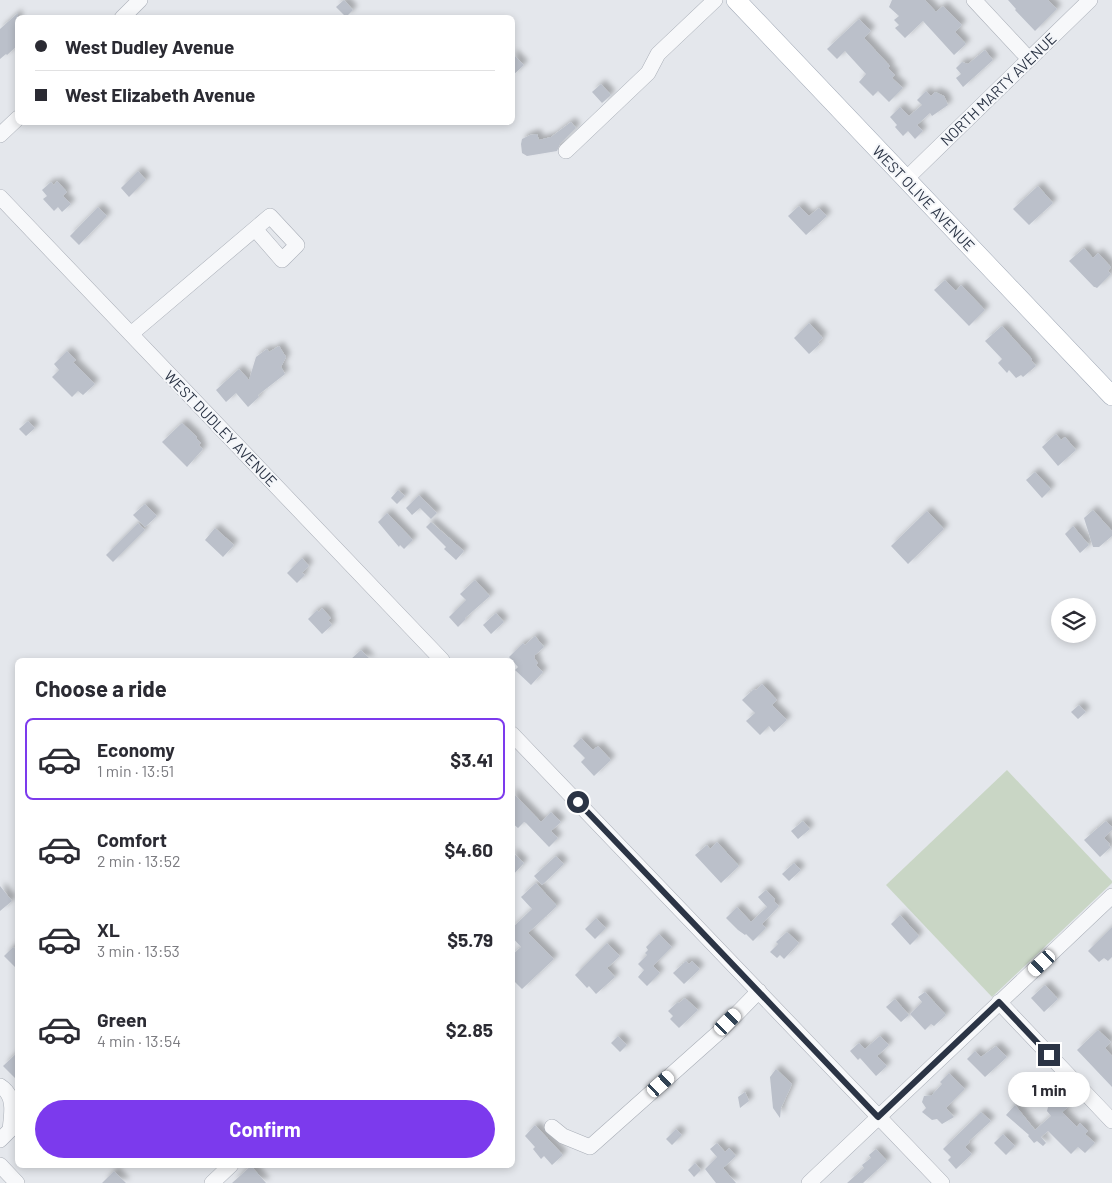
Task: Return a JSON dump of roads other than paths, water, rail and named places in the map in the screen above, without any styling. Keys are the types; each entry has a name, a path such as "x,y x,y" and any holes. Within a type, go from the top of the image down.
{"main road":[{"name":"WEST OLIVE AVENUE","path":"736,0 1112,396"}],"street":[{"path":"125,15 140,0"},
{"path":"566,151 648,73 658,54 715,0"},
{"path":"974,0 1029,59"},
{"name":"NORTH MARTY AVENUE","path":"906,179 1090,0"},
{"path":"0,135 15,121"},
{"name":"WEST DUDLEY AVENUE","path":"0,197 440,658"},
{"path":"131,334 255,229"},
{"path":"515,737 942,1183"},
{"path":"809,1183 1112,896"},
{"path":"552,1127 563,1136 590,1147 718,1033 759,992"},
{"path":"999,1002 1112,1121"},
{"path":"0,1086 7,1091 11,1100 9,1132"},
{"path":"212,1183 228,1168"}]}
